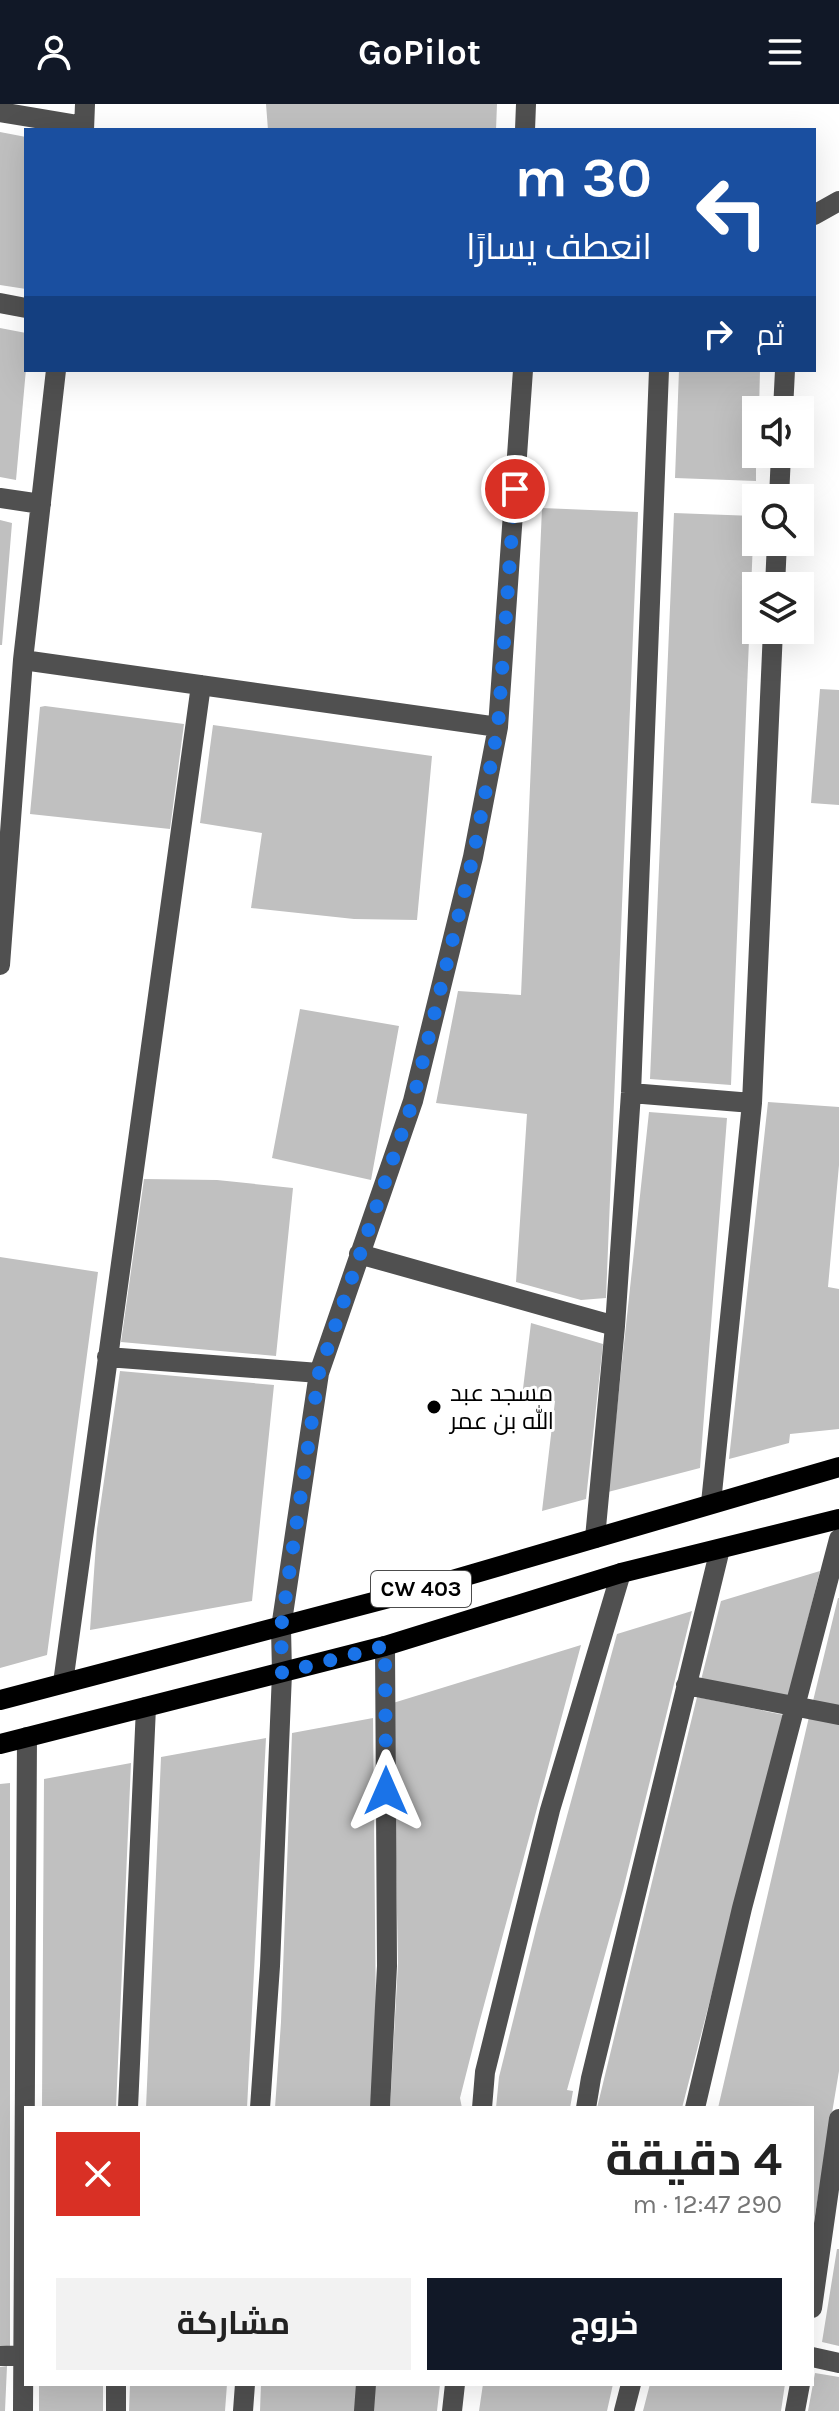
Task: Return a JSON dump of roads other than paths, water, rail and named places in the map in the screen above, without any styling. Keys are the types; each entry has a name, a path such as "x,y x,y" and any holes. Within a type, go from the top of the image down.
{"main road":[{"name":"CW 403","path":"0,1700 281,1628 839,1467"},
{"name":"CW 403","path":"0,1744 385,1646 621,1573 839,1519"}],"street":[{"path":"0,112 84,128 85,104"},
{"path":"525,128 526,104"},
{"path":"816,214 839,201"},
{"path":"0,303 24,308"},
{"path":"0,965 23,660 56,372"},
{"path":"260,2106 270,1966 282,1673 281,1628 319,1373 413,1101 473,857 498,727 523,372"},
{"path":"595,1538 615,1326 631,1093 659,372"},
{"path":"784,396 785,372"},
{"path":"0,498 41,504"},
{"path":"711,1503 752,1103 772,644"},
{"path":"23,660 498,727"},
{"path":"63,1683 201,685"},
{"path":"631,1093 752,1103"},
{"path":"359,1254 615,1326"},
{"path":"107,1357 319,1373"},
{"path":"695,2106 742,1908 839,1539"},
{"path":"586,2106 594,2063 720,1549"},
{"path":"482,2106 485,2072 550,1810 621,1573"},
{"path":"380,2106 387,1966 385,1646"},
{"path":"686,1685 839,1715"},
{"path":"128,2106 146,1707"},
{"path":"26,2106 27,1737"},
{"path":"814,2294 839,2119"},
{"path":"0,2356 24,2355"},
{"path":"814,2357 839,2363"},
{"path":"23,2411 24,2383"},
{"path":"116,2386 116,2411"},
{"path":"243,2411 245,2386"},
{"path":"364,2411 366,2386"},
{"path":"452,2411 455,2386"},
{"path":"624,2411 630,2386"},
{"path":"795,2411 800,2386"}],"place":[{"name":"مسجد عبد الله بن عمر","path":"434,1407"}]}
